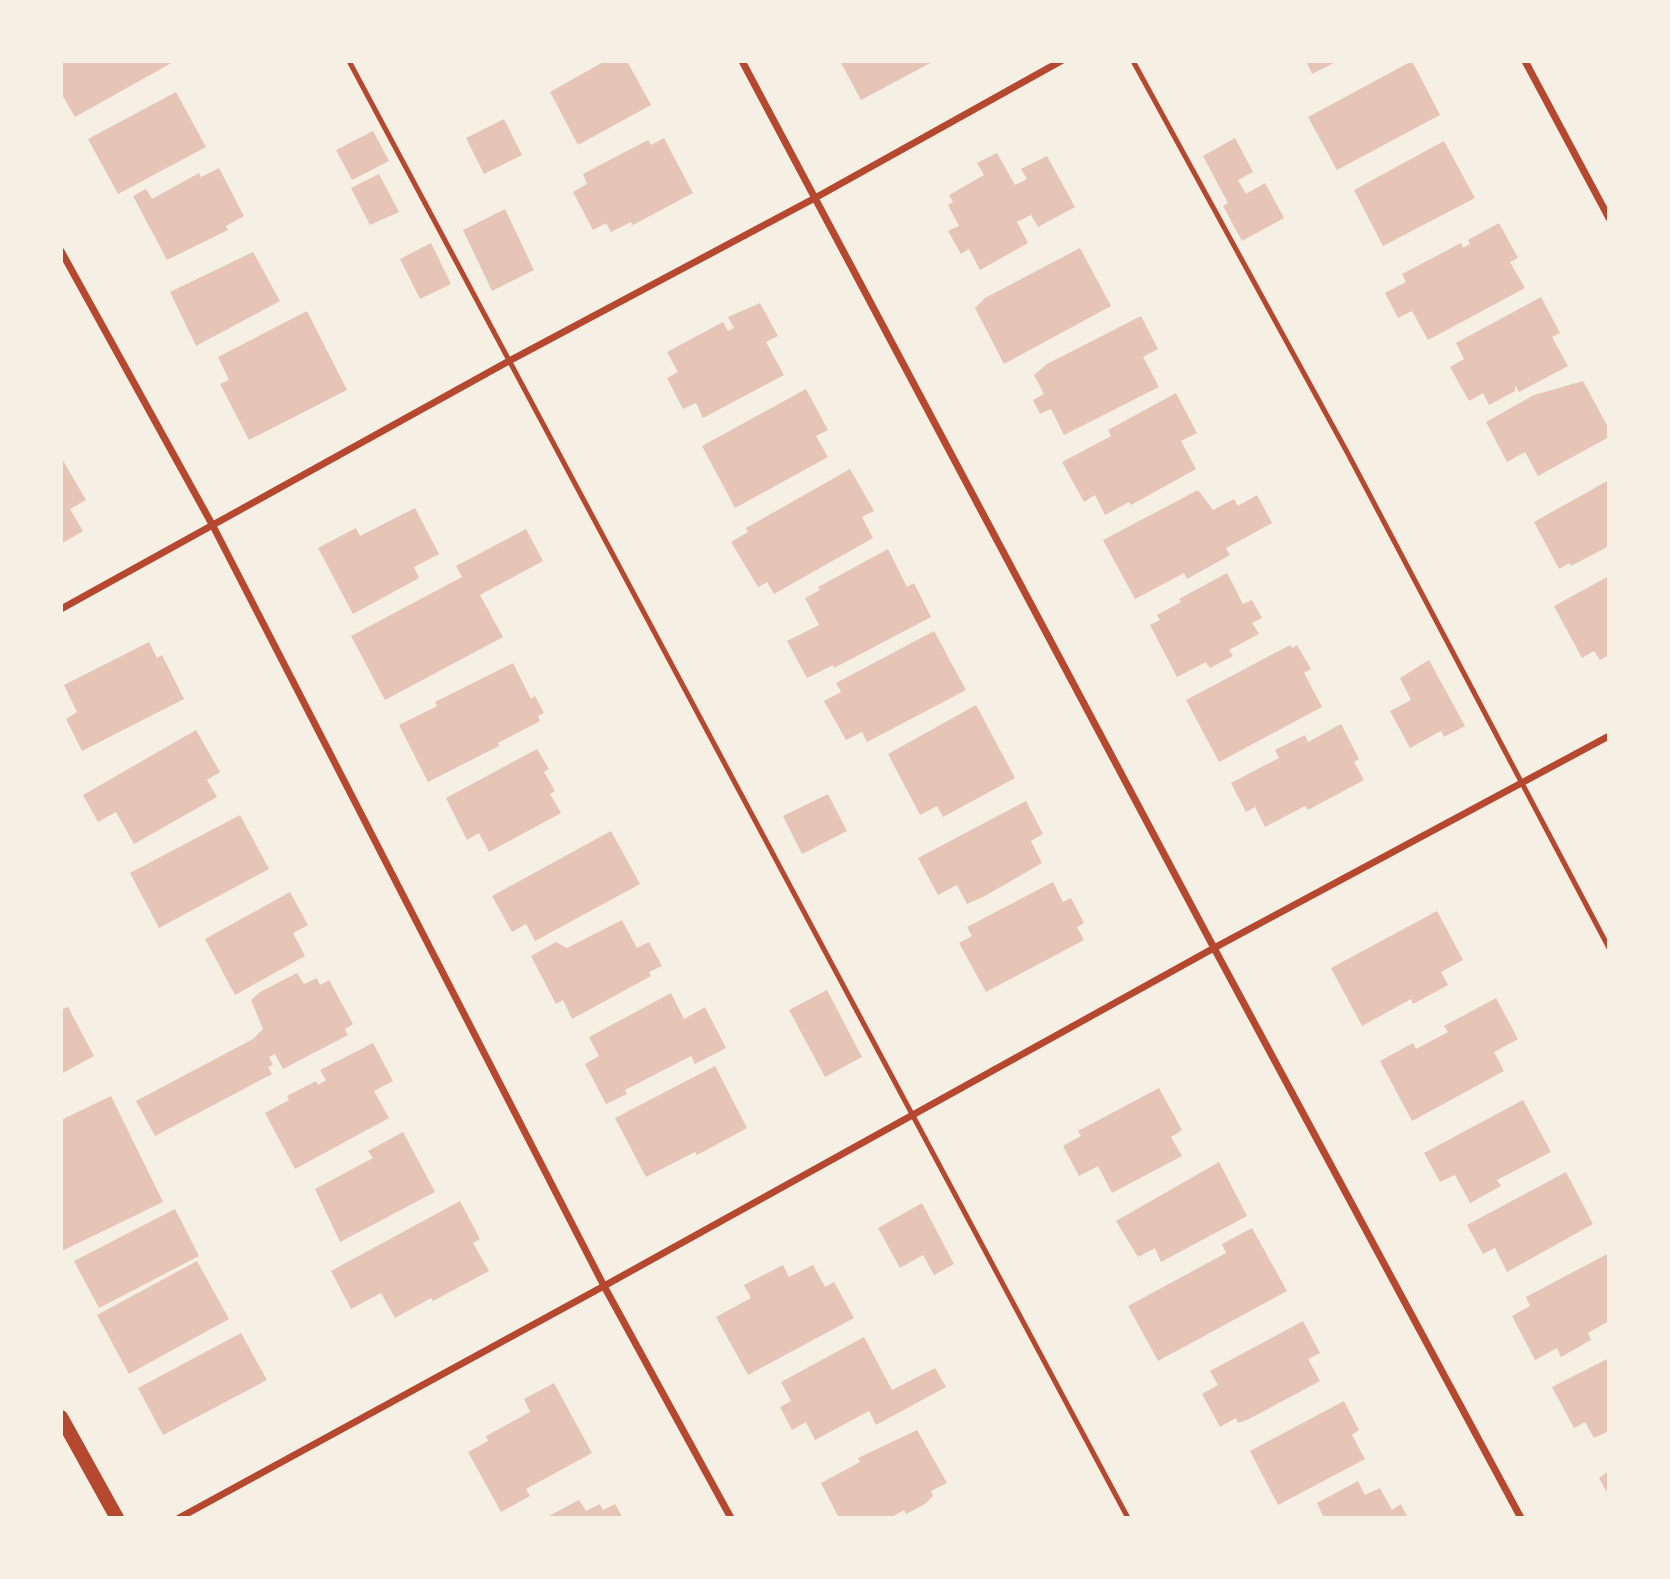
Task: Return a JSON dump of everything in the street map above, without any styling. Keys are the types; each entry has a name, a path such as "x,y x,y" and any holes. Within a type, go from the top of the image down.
{"main road":[{"path":"61,1417 117,1518"}],"street":[{"path":"742,61 1521,1518"},
{"path":"61,609 509,361 815,198 1061,61"},
{"path":"1525,61 1609,218"},
{"path":"61,251 213,526 604,1286 731,1518"},
{"path":"179,1518 1214,948 1609,736"}],"lane":[{"path":"349,61 1128,1518"},
{"path":"1133,61 1347,452 1609,948"}],"building":[{"path":"61,61 175,61 75,117 61,93"},
{"path":"605,61 627,61 651,105 578,145 550,92"},
{"path":"840,61 934,61 861,100"},
{"path":"1306,61 1338,61 1312,74"},
{"path":"1412,61 1440,115 1337,170 1308,117"},
{"path":"176,92 206,147 118,194 88,139"},
{"path":"504,119 522,155 484,174 466,138"},
{"path":"373,131 389,161 352,180 336,150"},
{"path":"664,138 693,193 633,225 631,222 611,232 606,223 593,230 573,192 587,184 583,174 648,140 651,145"},
{"path":"1235,138 1253,172 1238,180 1246,194 1265,183 1284,218 1242,241 1223,206 1228,203 1203,156"},
{"path":"1444,141 1475,198 1383,246 1354,190"},
{"path":"997,153 1015,185 1027,179 1021,169 1047,156 1075,207 1038,227 1031,215 1017,222 1028,243 980,270 969,249 961,254 948,231 959,226 948,205 953,202 949,195 984,175 977,163"},
{"path":"219,168 244,216 226,226 228,230 167,260 133,196 146,189 152,199 199,173 201,177"},
{"path":"379,174 399,212 370,225 351,188"},
{"path":"505,209 534,270 492,291 463,230"},
{"path":"1499,223 1518,258 1510,262 1525,288 1428,340 1412,311 1398,318 1385,293 1406,282 1402,274 1461,243 1463,248 1470,244 1468,240"},
{"path":"431,243 451,284 420,299 400,259"},
{"path":"1080,248 1111,306 1004,364 975,308 985,298"},
{"path":"253,252 280,301 196,346 170,292"},
{"path":"1541,297 1560,333 1552,337 1568,366 1519,392 1515,385 1515,391 1489,405 1483,393 1469,401 1450,367 1464,359 1456,343"},
{"path":"760,303 778,336 766,342 784,375 703,418 696,403 683,409 667,378 678,372 667,352 723,322 728,331 734,328 728,317"},
{"path":"307,311 347,390 249,440 220,384 229,380 218,357"},
{"path":"1141,316 1158,349 1143,357 1159,387 1064,435 1051,409 1040,414 1033,400 1044,394 1034,375 1047,364"},
{"path":"1583,381 1609,429 1609,437 1538,476 1525,452 1507,462 1486,422 1534,395"},
{"path":"806,389 828,430 816,436 828,457 735,508 702,446"},
{"path":"1176,393 1197,433 1181,441 1196,469 1131,505 1129,502 1105,515 1095,495 1084,502 1062,462 1111,436 1108,430"},
{"path":"61,457 86,500 70,509 83,531 61,544"},
{"path":"850,469 874,511 862,517 873,538 774,594 767,582 758,587 731,542 748,532 746,528"},
{"path":"1609,480 1609,546 1571,566 1569,563 1559,569 1534,522"},
{"path":"1198,490 1213,510 1234,499 1238,506 1257,495 1272,523 1226,548 1230,555 1187,579 1184,573 1135,599 1103,540"},
{"path":"415,508 439,554 414,567 419,578 353,614 318,548 356,528 360,536"},
{"path":"526,529 543,561 480,595 503,637 385,700 351,636 462,577 456,566"},
{"path":"888,549 907,587 914,583 931,617 834,668 833,665 807,678 787,641 819,625 805,598 820,590 818,587"},
{"path":"1227,573 1243,604 1252,600 1262,618 1252,623 1259,634 1229,650 1233,656 1210,668 1206,662 1177,677 1150,625 1160,620 1157,615 1181,602 1179,599"},
{"path":"1609,576 1609,655 1600,660 1594,651 1582,658 1554,606"},
{"path":"934,631 966,690 867,742 862,732 846,740 824,701 841,692 836,683"},
{"path":"149,642 157,658 162,655 184,699 82,751 66,719 77,712 64,685"},
{"path":"1290,645 1292,648 1297,645 1311,669 1304,673 1322,707 1219,762 1186,700"},
{"path":"1429,660 1465,726 1444,737 1441,731 1410,748 1390,711 1411,700 1400,678"},
{"path":"513,663 531,699 535,696 544,713 538,716 540,721 498,743 499,746 428,782 399,725 437,706 435,702"},
{"path":"976,705 1015,778 943,817 937,806 920,815 888,754"},
{"path":"1341,724 1359,759 1354,762 1364,780 1308,810 1305,806 1265,827 1255,807 1246,812 1231,783 1279,758 1275,750 1305,735 1308,742"},
{"path":"196,730 220,772 207,780 217,797 134,844 116,812 98,822 83,795"},
{"path":"537,749 549,769 544,772 555,791 550,794 561,813 489,852 479,833 467,840 446,798"},
{"path":"828,794 847,831 802,854 783,816"},
{"path":"1026,801 1043,834 1031,841 1042,863 967,904 957,885 938,895 918,858"},
{"path":"240,815 269,869 159,928 130,873"},
{"path":"611,831 640,884 535,941 526,924 512,932 492,896"},
{"path":"1053,882 1063,902 1071,898 1084,923 1077,927 1084,940 986,992 959,943 972,936 967,927"},
{"path":"290,892 308,925 293,933 305,956 235,995 205,939"},
{"path":"1437,911 1463,960 1441,972 1448,985 1413,1004 1411,999 1362,1026 1331,968"},
{"path":"622,920 637,948 649,942 662,966 649,972 651,976 572,1019 563,1000 556,1004 531,956 556,942 567,948"},
{"path":"297,973 304,984 317,978 320,985 329,980 353,1024 345,1029 348,1035 283,1069 275,1054 269,1057 273,1065 268,1067 272,1074 155,1136 136,1101 253,1039 263,1029 251,1000 260,992"},
{"path":"827,990 862,1057 825,1077 789,1010"},
{"path":"671,993 684,1019 705,1007 726,1048 695,1064 691,1056 625,1090 627,1094 606,1104 585,1064 599,1056 589,1037"},
{"path":"1496,998 1518,1039 1494,1052 1504,1071 1412,1121 1380,1061 1413,1043 1416,1049 1448,1032 1444,1026"},
{"path":"68,1007 94,1056 61,1074 61,1010"},
{"path":"373,1043 393,1081 374,1091 389,1118 295,1169 265,1113 289,1100 287,1096 316,1081 318,1085 326,1080 320,1070"},
{"path":"715,1066 747,1128 697,1155 695,1152 646,1177 615,1118"},
{"path":"1159,1088 1182,1130 1171,1137 1182,1156 1112,1193 1098,1166 1079,1176 1063,1146 1081,1136 1078,1131"},
{"path":"111,1096 163,1202 62,1251 61,1120"},
{"path":"1523,1100 1551,1152 1497,1180 1501,1186 1470,1203 1455,1175 1440,1182 1424,1153"},
{"path":"403,1132 435,1192 340,1242 315,1189 373,1158 368,1151"},
{"path":"1219,1162 1247,1216 1161,1262 1155,1248 1138,1257 1116,1221"},
{"path":"1566,1172 1593,1224 1507,1272 1495,1248 1483,1254 1467,1225"},
{"path":"460,1201 480,1239 473,1243 489,1271 395,1318 381,1293 351,1309 331,1271"},
{"path":"922,1203 954,1264 934,1275 923,1255 900,1268 878,1228"},
{"path":"175,1209 199,1256 99,1308 74,1261"},
{"path":"1252,1228 1287,1291 1158,1361 1128,1306 1226,1253 1222,1244"},
{"path":"1609,1253 1609,1321 1588,1333 1591,1340 1561,1357 1557,1348 1535,1360 1512,1316 1530,1306 1526,1297"},
{"path":"197,1261 229,1319 129,1374 97,1315"},
{"path":"783,1265 789,1277 813,1265 825,1287 834,1282 854,1318 748,1375 716,1317 751,1298 744,1285"},
{"path":"1303,1321 1320,1353 1308,1359 1320,1381 1249,1419 1238,1423 1236,1418 1220,1427 1202,1394 1218,1385 1210,1371"},
{"path":"241,1333 267,1380 163,1435 138,1388"},
{"path":"864,1337 892,1390 935,1368 946,1387 876,1425 869,1411 815,1440 806,1422 792,1430 780,1407 791,1401 781,1382"},
{"path":"1609,1358 1609,1431 1594,1438 1585,1422 1574,1428 1552,1387"},
{"path":"554,1383 592,1453 526,1489 530,1496 501,1512 468,1452 488,1441 486,1436 530,1412 524,1399"},
{"path":"1344,1401 1359,1430 1352,1435 1365,1459 1278,1505 1250,1451"},
{"path":"917,1430 947,1483 931,1491 933,1496 925,1504 906,1514 904,1510 890,1518 839,1518 821,1483 860,1462 858,1458"},
{"path":"1609,1471 1609,1496 1599,1478"},
{"path":"1358,1481 1365,1495 1380,1488 1392,1510 1401,1504 1408,1518 1324,1518 1317,1503"},
{"path":"579,1500 586,1511 600,1504 603,1510 615,1504 623,1518 545,1518"}]}
